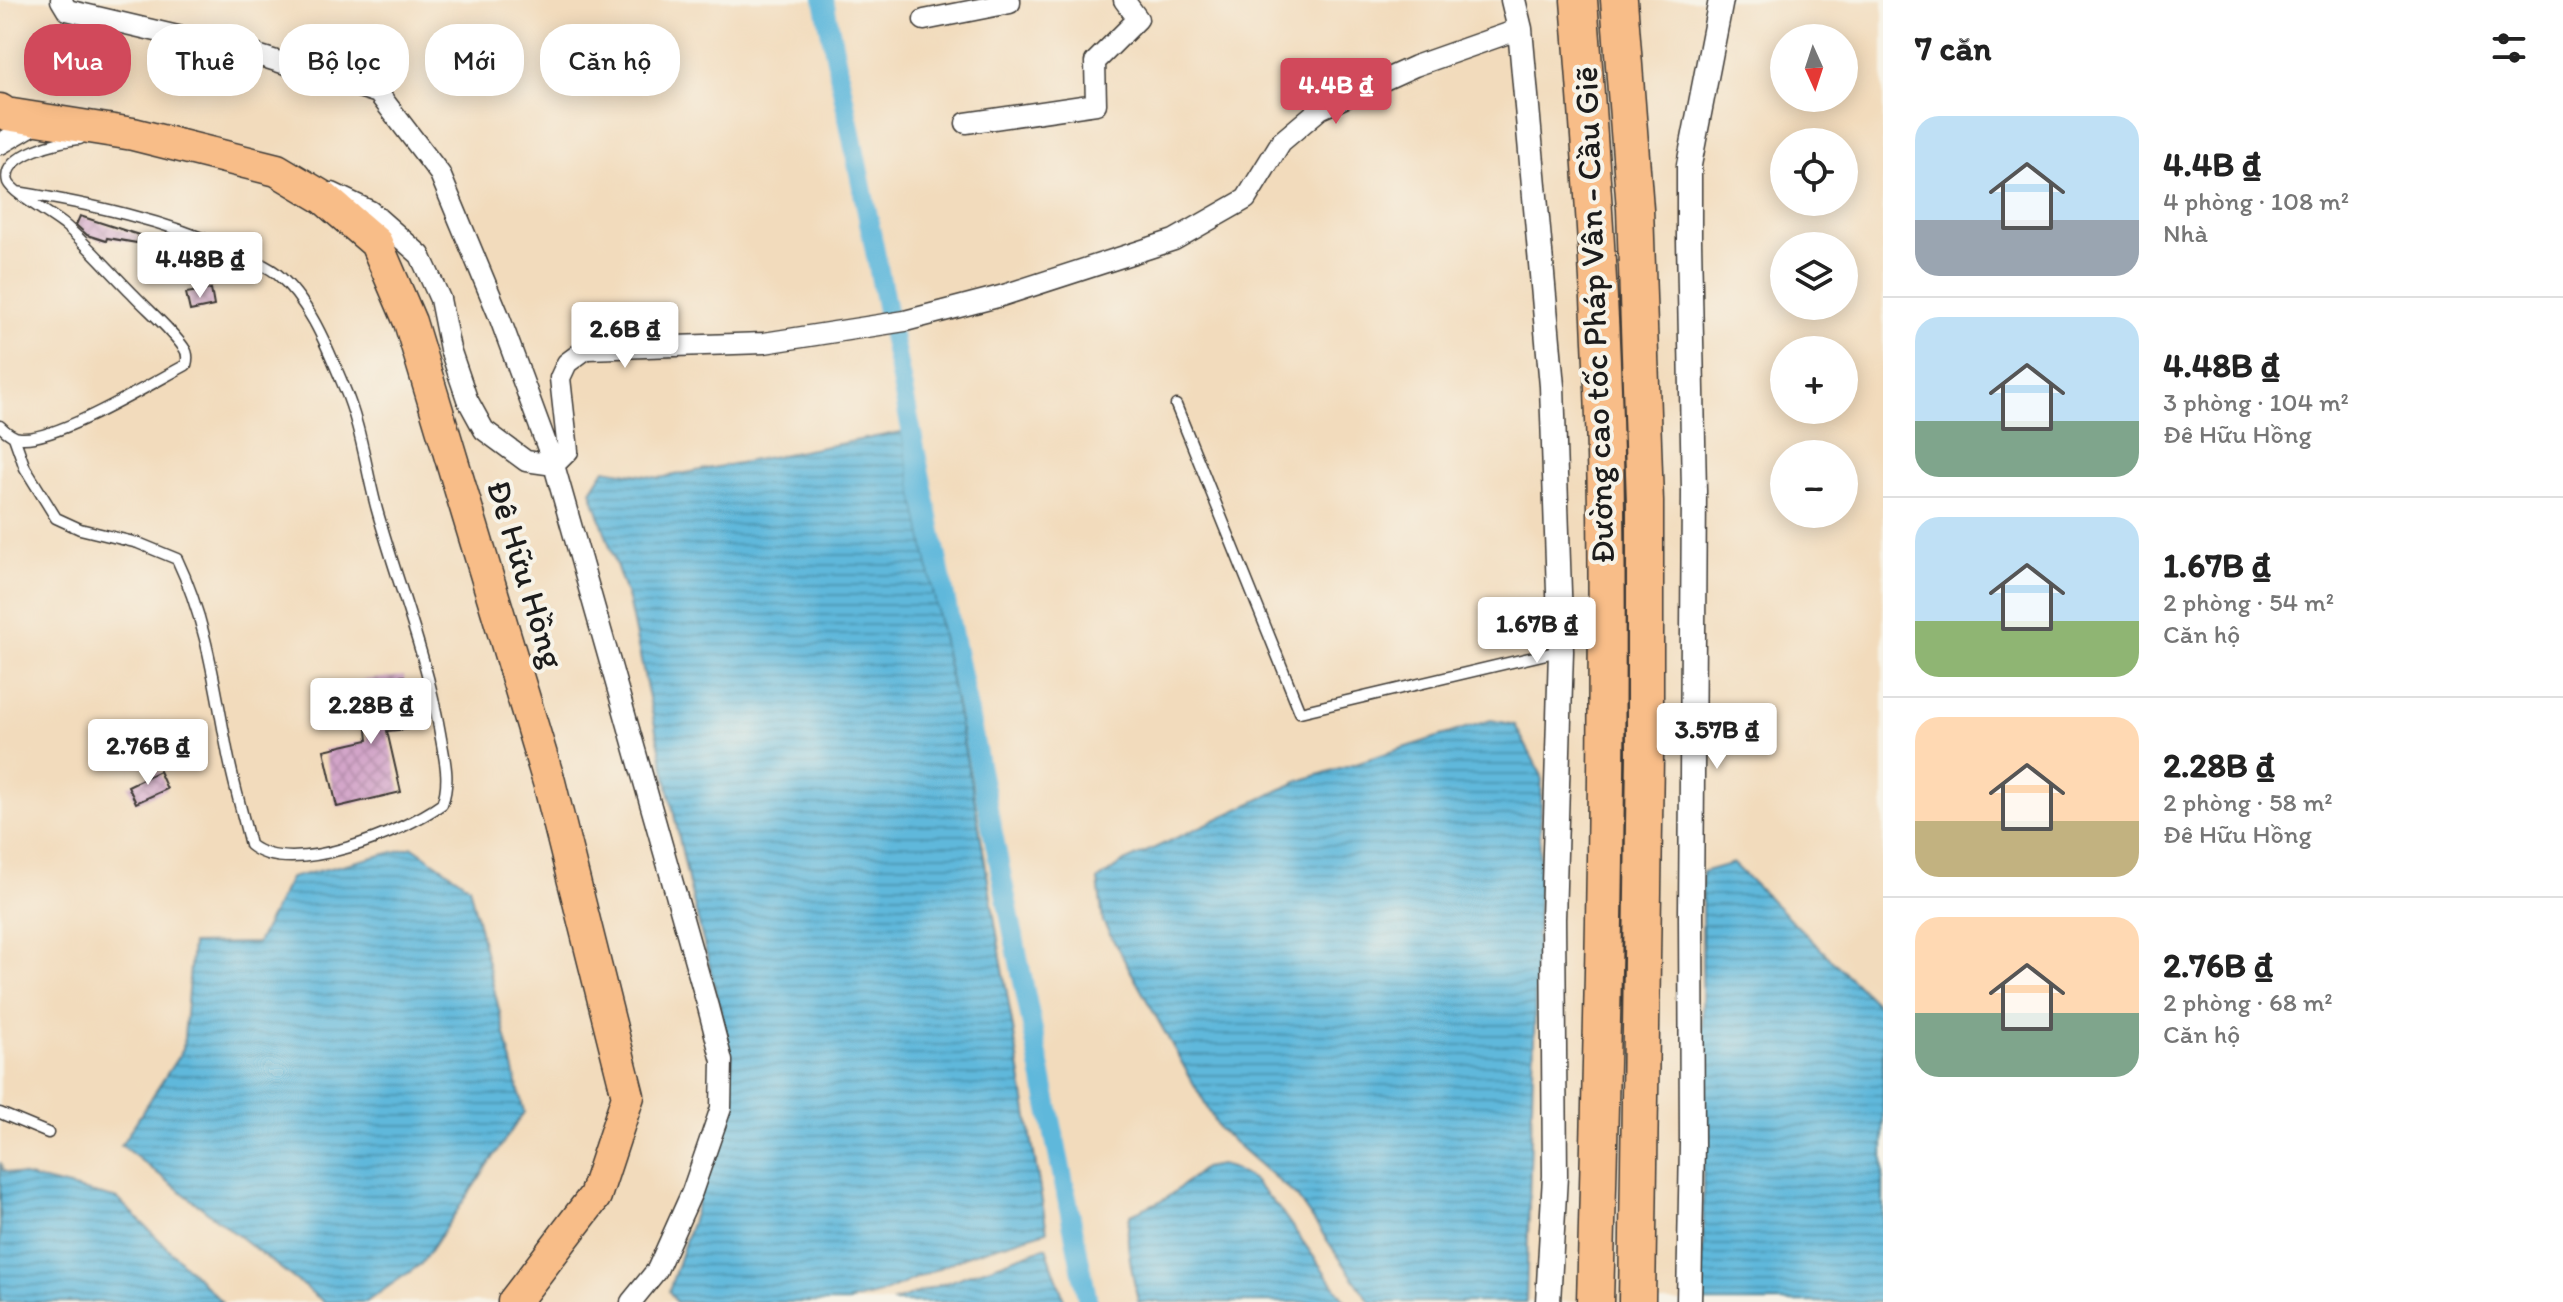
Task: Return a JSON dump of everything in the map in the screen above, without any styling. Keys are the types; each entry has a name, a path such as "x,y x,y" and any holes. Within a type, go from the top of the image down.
{"highway":[{"name":"Đường cao tốc Pháp Vân - Cầu Giẽ","path":"1579,0 1596,219 1606,509 1602,1043 1595,1302"},
{"name":"Đường cao tốc Pháp Vân - Cầu Giẽ","path":"1619,0 1635,209 1645,502 1645,756 1637,1302"}],"main road":[{"name":"Đê Hữu Hồng","path":"0,110 6,114 133,134 277,170 324,198 376,243 410,322 549,782 628,1096 595,1196 514,1302"}],"street":[{"path":"61,0 67,10 254,54 378,93 440,174 499,316 554,465 722,1061 721,1108 692,1192 657,1270 631,1302"},
{"path":"924,20 1010,3 1010,0"},
{"path":"966,123 1096,104 1095,62 1138,19 1124,0"},
{"path":"1513,0 1520,29 1552,386 1561,651 1553,919 1555,1176 1548,1302"},
{"path":"1689,1302 1694,536 1689,165 1721,0"},
{"path":"554,465 568,451 560,378 567,363 586,349 764,343 905,321 1001,296 1174,240 1246,199 1281,142 1320,109 1415,66 1520,29"},
{"path":"0,144 41,120"},
{"path":"313,191 331,192 370,211 420,255 440,299 450,349 467,399 484,430 526,461 554,465"}],"lane":[{"path":"14,437 33,437 75,423 186,365 188,358 185,349 159,320 67,227 17,192 8,182 8,172 16,161 54,142 133,134"},
{"path":"0,426 14,437 25,468 56,518 80,529 138,543 177,559 203,627 217,687 228,757 250,845 262,854 282,857 351,847 382,836 442,804 447,790 446,767 436,706 378,512 356,423 346,391 326,348 294,292 275,272 201,236 113,212 17,192"},
{"path":"1176,405 1300,712 1561,651"},
{"path":"0,1113 48,1133"}],"water":[{"path":"902,432 975,802 1047,1231 971,1254 880,1294 847,1302 676,1302 669,1291 726,1115 728,1073 721,1012 690,889 628,600 591,491 605,469 659,478"},
{"path":"1491,720 1515,725 1542,776 1526,1302 1370,1302 1297,1197 1219,1129 1103,922 1098,880 1124,862 1299,781"},
{"path":"413,847 469,886 524,1112 421,1264 366,1302 324,1302 121,1145 183,1049 192,944 257,943 290,878"},
{"path":"1733,863 1883,1010 1883,1302 1700,1302 1703,1243 1702,872"},
{"path":"0,1162 3,1171 118,1199 222,1302 0,1302"},
{"path":"1220,1165 1253,1180 1281,1211 1346,1302 1138,1302 1128,1245 1131,1214 1165,1199 1204,1168"},
{"path":"1046,1247 1065,1302 892,1302"}],"building":[{"path":"80,216 139,235 137,243 107,238 106,241 87,235 76,225"},
{"path":"211,289 214,306 190,311 186,293"},
{"path":"404,676 409,729 387,731 401,792 337,807 324,750 368,740 362,680"},
{"path":"159,771 167,789 136,803 128,786"}],"waterway":[{"path":"824,0 1088,1302"}]}
